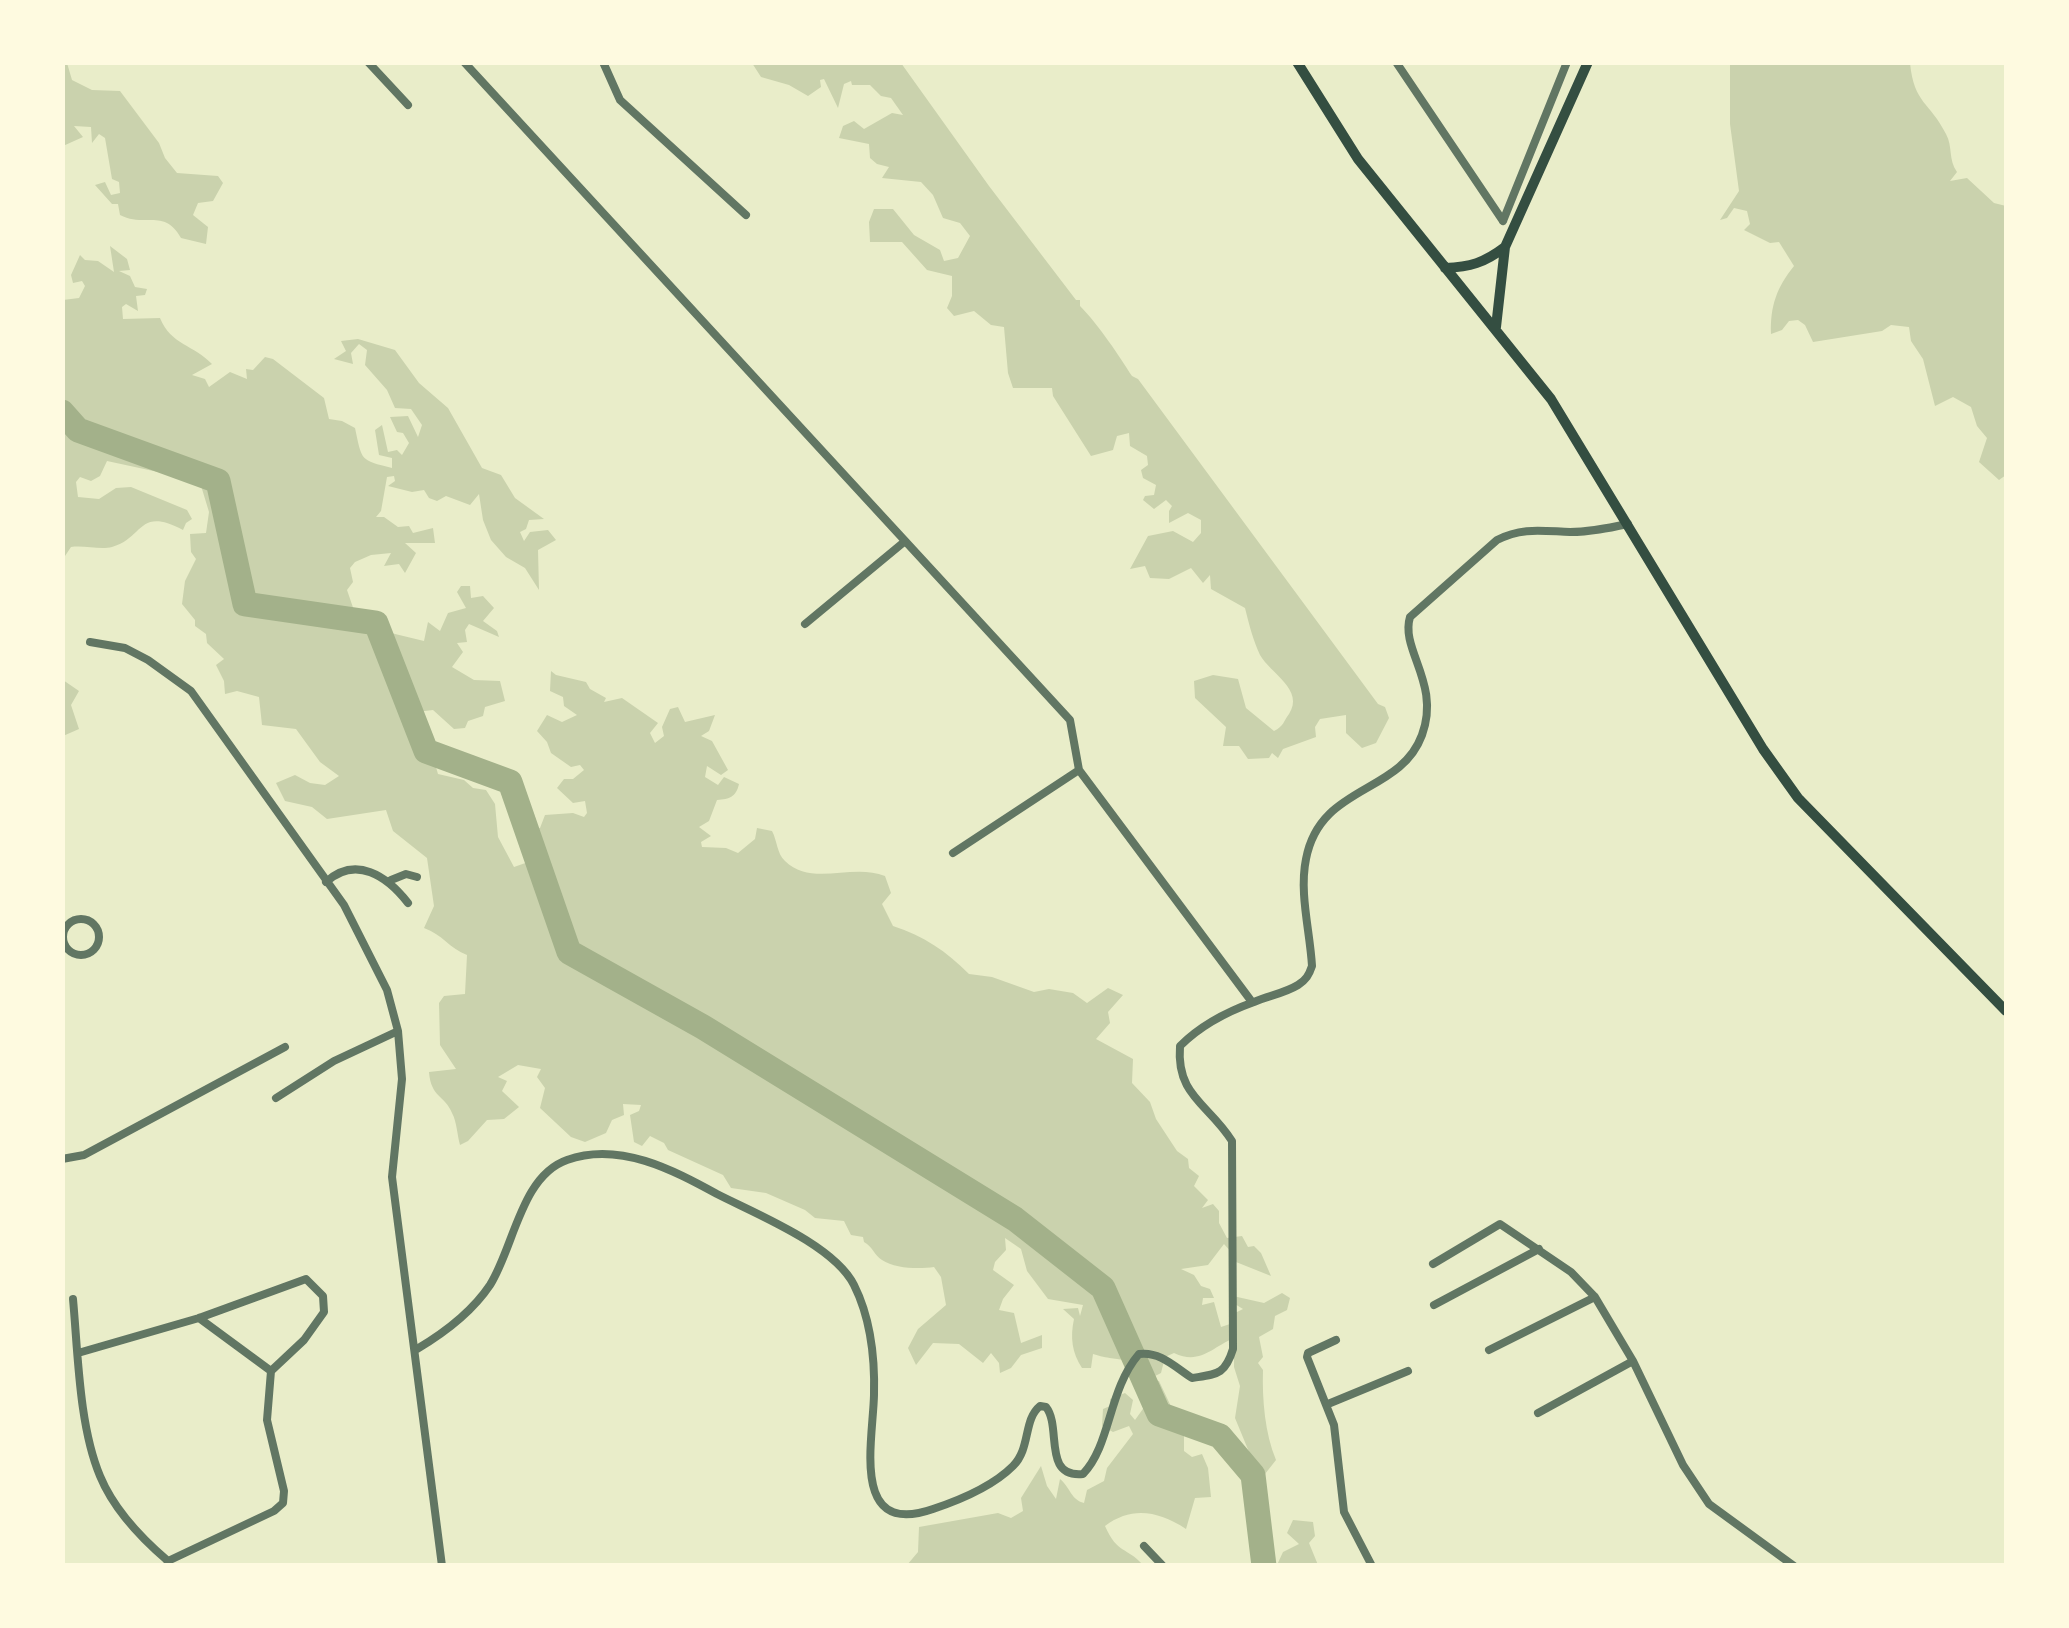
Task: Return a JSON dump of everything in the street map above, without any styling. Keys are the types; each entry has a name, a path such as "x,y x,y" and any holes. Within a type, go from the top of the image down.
{"main road":[{"path":"1296,62 1358,158 1551,398 1763,749 1798,798 2006,1011"},
{"path":"1496,328 1505,247 1588,62"},
{"path":"1445,268 1486,262 1505,247"}],"street":[{"path":"368,62 408,105"},
{"path":"464,62 1070,720 1079,770 1252,1002"},
{"path":"603,62 620,100 746,215"},
{"path":"1503,221 1567,62"},
{"path":"1402,65 1503,221 1514,229"},
{"path":"417,1350 448,1330 490,1286 534,1186 547,1170 570,1158 616,1155 660,1164 816,1245 853,1282 870,1329 874,1396 868,1452 875,1494 887,1509 911,1513 955,1501 1013,1466 1028,1445 1031,1418 1040,1406 1052,1414 1054,1451 1061,1466 1068,1472 1084,1474 1096,1458 1126,1369 1139,1354 1149,1352 1192,1378 1220,1373 1228,1365 1233,1350 1235,1160 1232,1141 1186,1086 1178,1068 1180,1046 1193,1032 1252,1002 1302,983 1309,975 1311,944 1304,890 1305,861 1314,832 1332,809 1400,768 1418,746 1424,730 1428,695 1407,625 1415,610 1496,540 1509,534 1534,529 1574,532 1630,524"},
{"path":"805,624 904,542"},
{"path":"90,642 125,648 191,691 344,904 388,990 398,1031 402,1079 392,1177 442,1566"},
{"path":"953,853 1079,770"},
{"path":"326,882 336,872 353,867 390,880 408,903"},
{"path":"390,880 406,874 417,878"},
{"path":"62,914 70,923"},
{"path":"80,919 94,926 98,942 90,952 79,955 68,950 63,938 70,923 80,919"},
{"path":"276,1098 334,1062 398,1031"},
{"path":"62,1159 84,1155 286,1046"},
{"path":"1433,1264 1500,1224 1571,1272 1595,1297 1633,1362 1683,1465 1709,1504 1794,1566"},
{"path":"1434,1306 1539,1249"},
{"path":"73,1298 78,1354 89,1436 100,1477 128,1521 167,1564 274,1511 283,1502 284,1491 267,1420 271,1371 304,1340 324,1312 324,1296 315,1284 306,1279 198,1318 78,1354"},
{"path":"1489,1350 1595,1297"},
{"path":"198,1318 271,1371"},
{"path":"1336,1340 1307,1357 1334,1425 1340,1499 1372,1566"},
{"path":"1538,1412 1633,1362"},
{"path":"1328,1404 1408,1370"},
{"path":"1144,1546 1163,1566"}],"green space":[{"path":"63,62 67,63 72,80 92,90 120,91 177,173 218,176 223,183 213,201 198,203 193,215 208,227 206,244 181,238 161,221 120,215 118,204 112,204 95,185 105,182 111,195 120,193 119,182 112,179 105,138 99,134 92,143 91,127 74,126 83,137 63,146"},
{"path":"752,63 901,63 1378,704 1385,707 1389,718 1376,743 1362,748 1346,733 1346,715 1320,719 1315,727 1316,737 1283,749 1278,758 1272,753 1269,758 1248,759 1239,746 1223,746 1226,727 1195,698 1194,681 1213,675 1238,679 1246,708 1274,731 1289,714 1293,697 1260,655 1245,608 1211,589 1210,575 1203,583 1191,568 1169,579 1150,578 1145,566 1130,569 1148,536 1173,531 1193,542 1201,533 1201,520 1188,513 1169,523 1172,506 1166,500 1154,509 1143,500 1154,495 1156,485 1143,478 1141,470 1148,465 1147,456 1130,446 1129,433 1117,436 1113,450 1091,456 1053,396 1052,388 1013,388 1004,327 991,325 974,311 954,316 947,308 952,296 952,276 927,270 902,242 870,242 869,222 874,209 893,209 914,235 940,250 944,261 958,258 970,236 960,223 943,218 933,195 921,182 882,178 889,167 870,158 869,144 839,138 843,126 854,121 864,129 892,113 903,115 891,98 881,96 870,85 852,85 851,81 844,84 838,108 824,79 820,80 821,87 808,96 789,85 761,77"},
{"path":"1730,63 1910,63 1919,95 1948,139 1957,172 1950,181 1967,178 1994,203 2006,206 2006,475 1999,480 1979,462 1987,438 1977,426 1971,407 1953,397 1935,406 1923,359 1911,341 1909,327 1891,325 1882,331 1813,342 1798,320 1789,321 1782,330 1771,334 1776,297 1794,266 1779,242 1770,243 1744,230 1750,224 1747,211 1734,208 1727,218 1720,220 1739,191 1730,124"},
{"path":"110,246 127,259 130,270 119,271 130,276 135,287 147,289 145,295 136,296 138,311 126,304 122,307 123,319 160,318 170,334 212,364 192,375 205,379 209,387 230,372 247,379 246,369 253,370 265,357 273,359 324,398 329,419 355,428 364,457 392,468 392,458 379,455 375,430 382,425 388,452 397,450 402,455 409,443 403,433 397,432 390,417 408,416 418,437 422,425 411,409 395,408 387,390 365,365 367,350 359,344 351,353 353,364 334,359 346,351 341,341 358,339 395,350 419,383 448,408 482,468 501,475 515,498 544,519 529,520 520,532 524,541 530,532 548,530 556,540 538,550 539,590 525,568 506,557 491,540 479,494 470,505 446,496 437,501 424,490 412,492 388,486 395,481 394,476 387,477 381,511 376,517 384,517 398,527 409,526 413,533 433,528 435,543 405,543 416,553 405,573 399,564 384,566 391,553 355,562 350,568 353,582 347,590 360,628 371,622 383,640 391,633 424,641 428,622 440,631 448,613 466,608 457,592 461,586 470,586 471,598 483,596 494,608 483,621 499,637 469,624 465,630 467,642 457,643 463,652 452,667 474,680 500,681 505,701 485,707 483,716 468,721 465,728 454,729 433,710 400,714 427,739 438,774 486,790 495,804 498,837 514,867 531,861 534,829 540,828 545,815 573,813 584,817 587,813 585,801 573,803 557,788 564,779 573,779 584,770 580,765 571,767 551,753 537,731 547,715 562,722 577,715 564,706 563,697 550,691 551,671 586,682 606,698 604,702 622,698 658,723 650,733 655,743 664,736 662,727 670,709 678,707 685,722 715,715 709,731 701,736 712,741 728,770 721,775 707,766 705,777 718,785 724,777 739,784 732,796 717,800 709,821 699,827 711,836 701,842 702,847 738,853 755,839 757,828 772,831 782,858 795,869 819,874 859,872 885,876 891,893 882,904 893,926 934,945 969,974 992,977 1034,992 1049,989 1073,993 1087,1003 1108,988 1123,995 1108,1012 1110,1023 1096,1039 1133,1059 1132,1083 1150,1102 1177,1151 1199,1176 1194,1186 1208,1200 1202,1208 1213,1204 1227,1238 1242,1236 1248,1247 1254,1246 1271,1276 1231,1260 1231,1252 1224,1244 1208,1265 1181,1269 1210,1289 1214,1298 1203,1298 1202,1305 1214,1302 1221,1327 1233,1323 1235,1313 1243,1309 1230,1301 1233,1296 1264,1303 1282,1293 1290,1298 1287,1310 1275,1316 1273,1329 1259,1337 1265,1416 1276,1460 1265,1474 1254,1464 1235,1418 1240,1386 1234,1367 1234,1338 1198,1356 1174,1353 1165,1357 1161,1373 1149,1379 1159,1381 1184,1434 1184,1451 1192,1457 1202,1454 1208,1468 1211,1497 1195,1498 1186,1529 1145,1513 1125,1516 1105,1526 1118,1546 1143,1565 907,1565 918,1552 919,1527 998,1513 1011,1518 1023,1511 1021,1498 1041,1466 1056,1499 1060,1479 1084,1503 1087,1490 1104,1481 1107,1468 1133,1434 1129,1426 1113,1432 1102,1426 1103,1409 1110,1406 1110,1399 1125,1393 1133,1400 1130,1414 1135,1420 1155,1392 1140,1389 1134,1368 1125,1361 1093,1354 1091,1368 1082,1368 1073,1345 1074,1319 1063,1309 1078,1308 1080,1316 1083,1305 1048,1299 1027,1271 1021,1249 1005,1238 1006,1250 993,1270 1014,1285 999,1310 1014,1313 1021,1343 1042,1335 1042,1348 1021,1355 1011,1368 1000,1373 999,1363 991,1353 983,1363 959,1344 933,1343 916,1365 908,1348 918,1329 946,1305 941,1277 934,1267 908,1268 887,1263 863,1237 851,1235 844,1221 815,1218 766,1193 731,1188 723,1175 668,1150 664,1143 650,1136 642,1146 634,1142 630,1115 639,1111 641,1105 623,1104 624,1115 612,1120 606,1133 585,1142 571,1137 540,1108 545,1088 537,1077 541,1069 518,1065 498,1077 507,1081 502,1091 519,1107 504,1119 487,1120 460,1145 454,1117 432,1087 429,1072 456,1069 440,1045 439,1003 444,996 465,994 467,955 424,928 434,906 427,858 393,831 386,810 327,819 312,807 285,801 276,783 295,775 325,785 339,776 320,762 296,729 262,725 259,697 237,691 225,694 216,665 224,659 207,643 206,634 195,626 195,620 182,604 185,581 196,559 191,552 190,534 206,533 209,512 199,479 186,478 199,469 176,465 172,475 107,461 100,476 91,481 80,477 76,482 78,497 99,499 116,488 131,487 187,510 192,519 183,530 168,523 149,522 122,543 107,548 71,547 63,559 63,300 79,298 85,286 82,281 73,283 71,275 80,255 114,272"},
{"path":"63,680 79,691 71,705 79,729 63,736"},
{"path":"1293,1520 1313,1522 1315,1536 1309,1543 1318,1565 1277,1565 1283,1552 1299,1544 1287,1533"}],"waterway":[{"path":"62,412 78,430 218,481 245,604 376,623 426,751 510,782 569,952 703,1027 1015,1219 1103,1288 1159,1414 1220,1436 1253,1475 1264,1566"}]}
